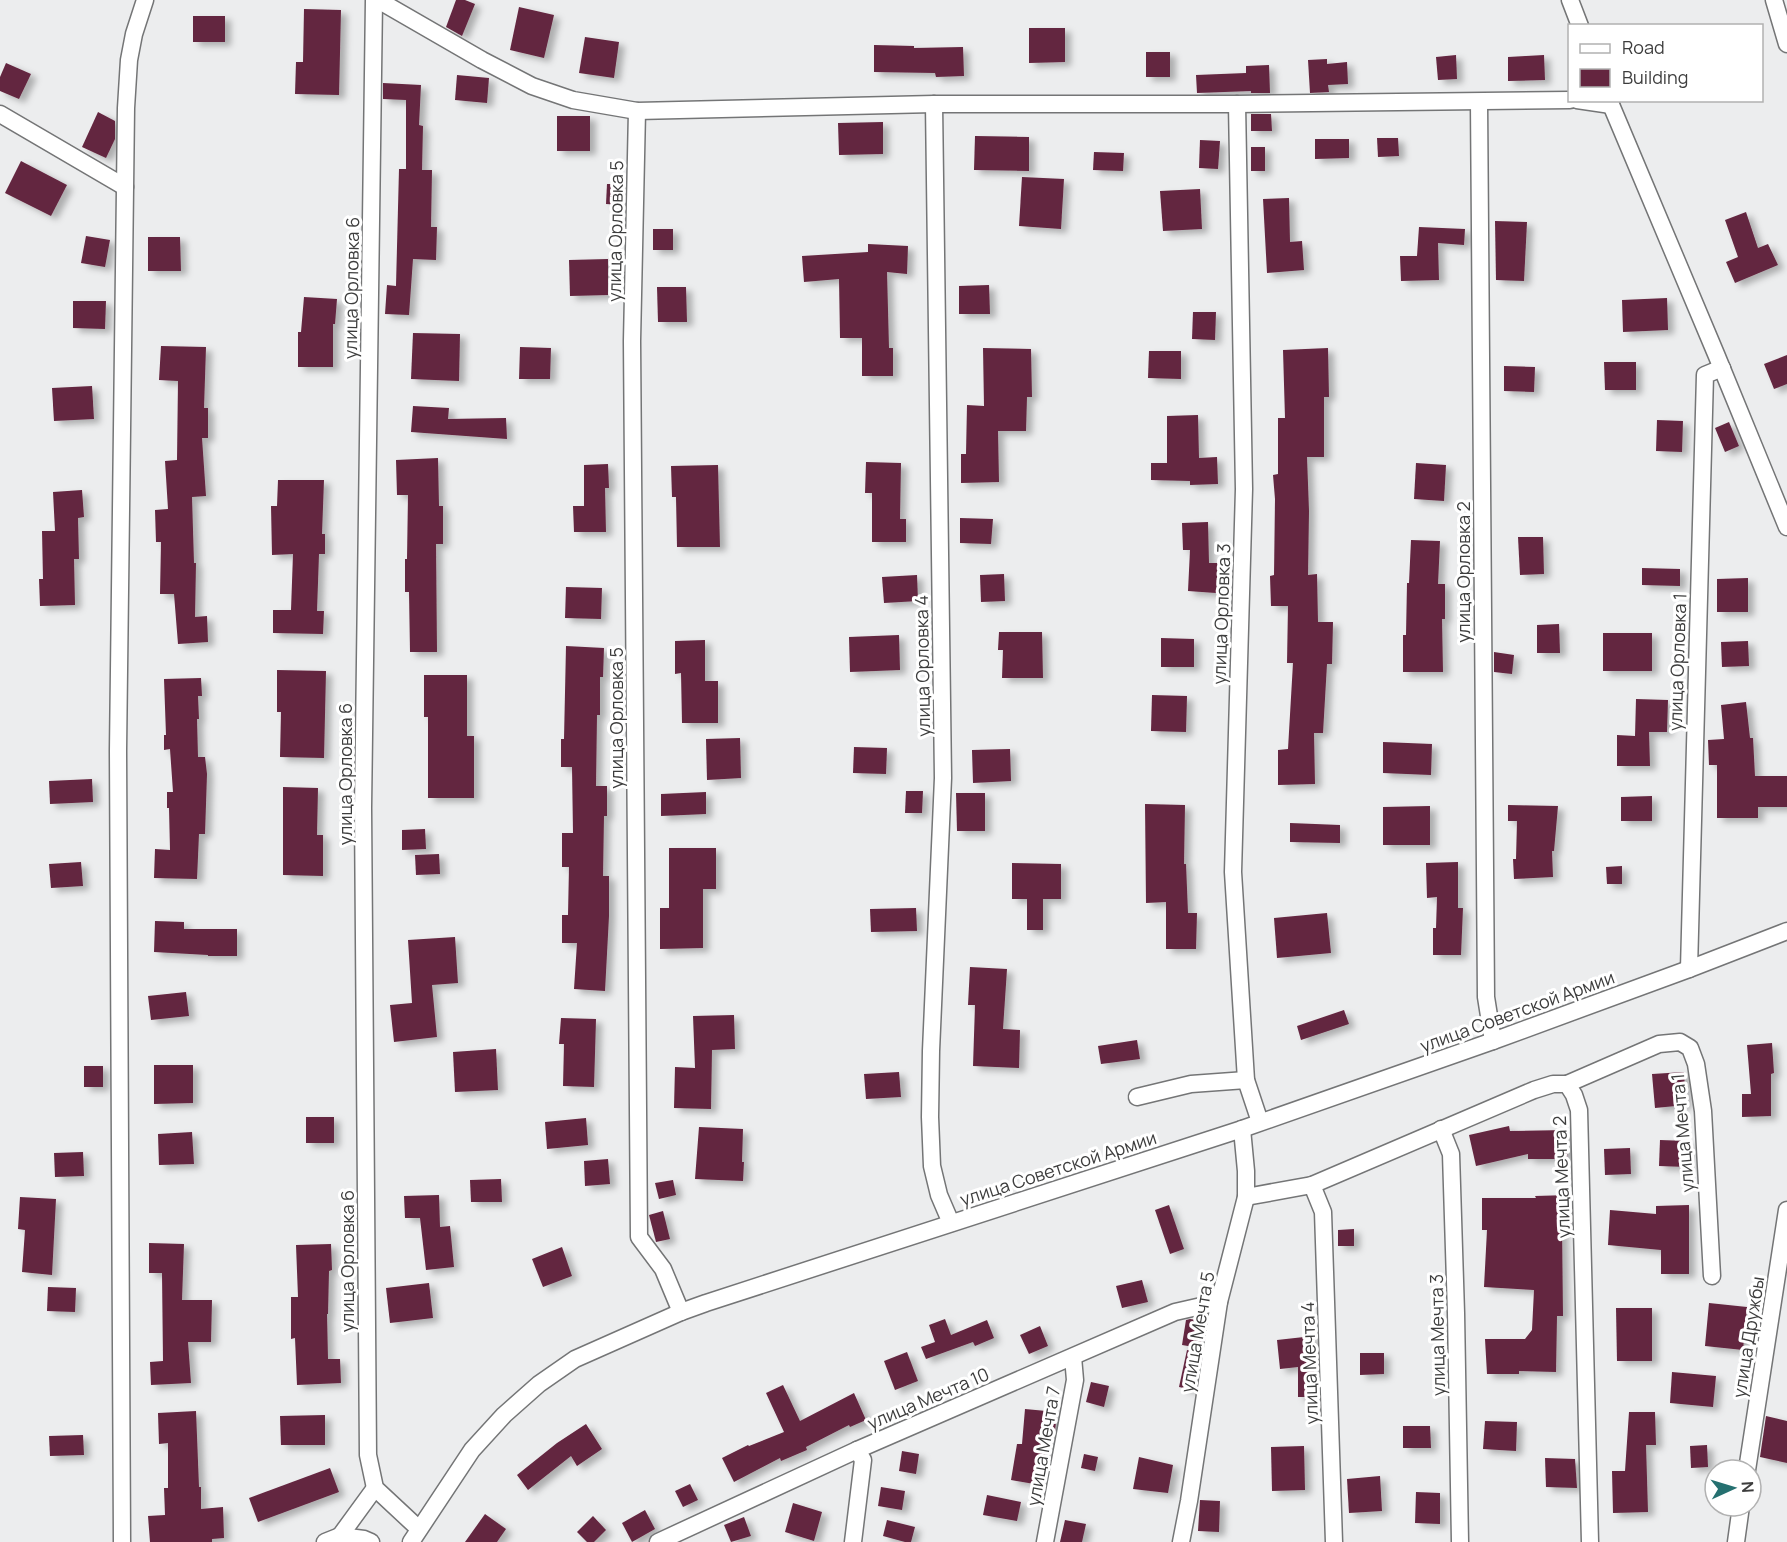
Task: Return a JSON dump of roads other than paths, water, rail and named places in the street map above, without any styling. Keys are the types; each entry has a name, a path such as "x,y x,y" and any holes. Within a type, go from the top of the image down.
{"street":[{"path":"122,1542 118,751 126,108 129,60 134,34 145,0"},
{"path":"376,0 532,86 573,100 637,111 934,104 1237,104 1568,100"},
{"name":"улица Орловка 6","path":"375,1488 368,1455 363,820 376,0"},
{"path":"1570,0 1579,24"},
{"path":"1773,0 1787,44"},
{"name":"улица Орловка 2","path":"1479,102 1486,997 1493,1041"},
{"path":"1610,103 1787,527"},
{"name":"улица Орловка 4","path":"934,104 943,778 931,1051 931,1126 932,1166 939,1195 951,1223"},
{"name":"улица Орловка 3","path":"1237,104 1244,489 1233,872 1246,1080 1260,1122"},
{"name":"улица Орловка 5","path":"637,111 632,341 639,1237 663,1269 681,1312"},
{"path":"0,114 125,187"},
{"name":"улица Орловка 1","path":"1689,969 1705,375 1722,368"},
{"name":"улица Советской Армии","path":"415,1536 472,1450 504,1415 539,1384 574,1359 681,1312 1242,1129 1493,1041 1787,931"},
{"name":"улица Мечта 1","path":"1567,1084 1659,1044 1680,1042 1689,1048 1696,1064 1703,1112 1712,1276"},
{"path":"1137,1097 1191,1084 1246,1080"},
{"path":"1246,1197 1312,1185 1534,1090 1553,1084 1567,1084"},
{"name":"улица Мечта 2","path":"1567,1084 1579,1110 1590,1542"},
{"name":"улица Мечта 5","path":"1180,1542 1189,1501 1219,1302 1246,1197 1242,1129"},
{"name":"улица Мечта 3","path":"1441,1129 1451,1154 1460,1542"},
{"name":"улица Мечта 4","path":"1312,1185 1323,1212 1334,1542"},
{"name":"улица Дружбы","path":"1749,1458 1787,1210"},
{"name":"улица Мечта 10","path":"658,1542 857,1450 1175,1312 1219,1302"},
{"name":"улица Мечта 7","path":"1045,1542 1075,1380 1073,1357"},
{"path":"853,1542 863,1460 857,1450"},
{"path":"332,1539 375,1488 415,1536"},
{"path":"1736,1542 1739,1518"},
{"path":"332,1539 364,1539 371,1542"}]}
